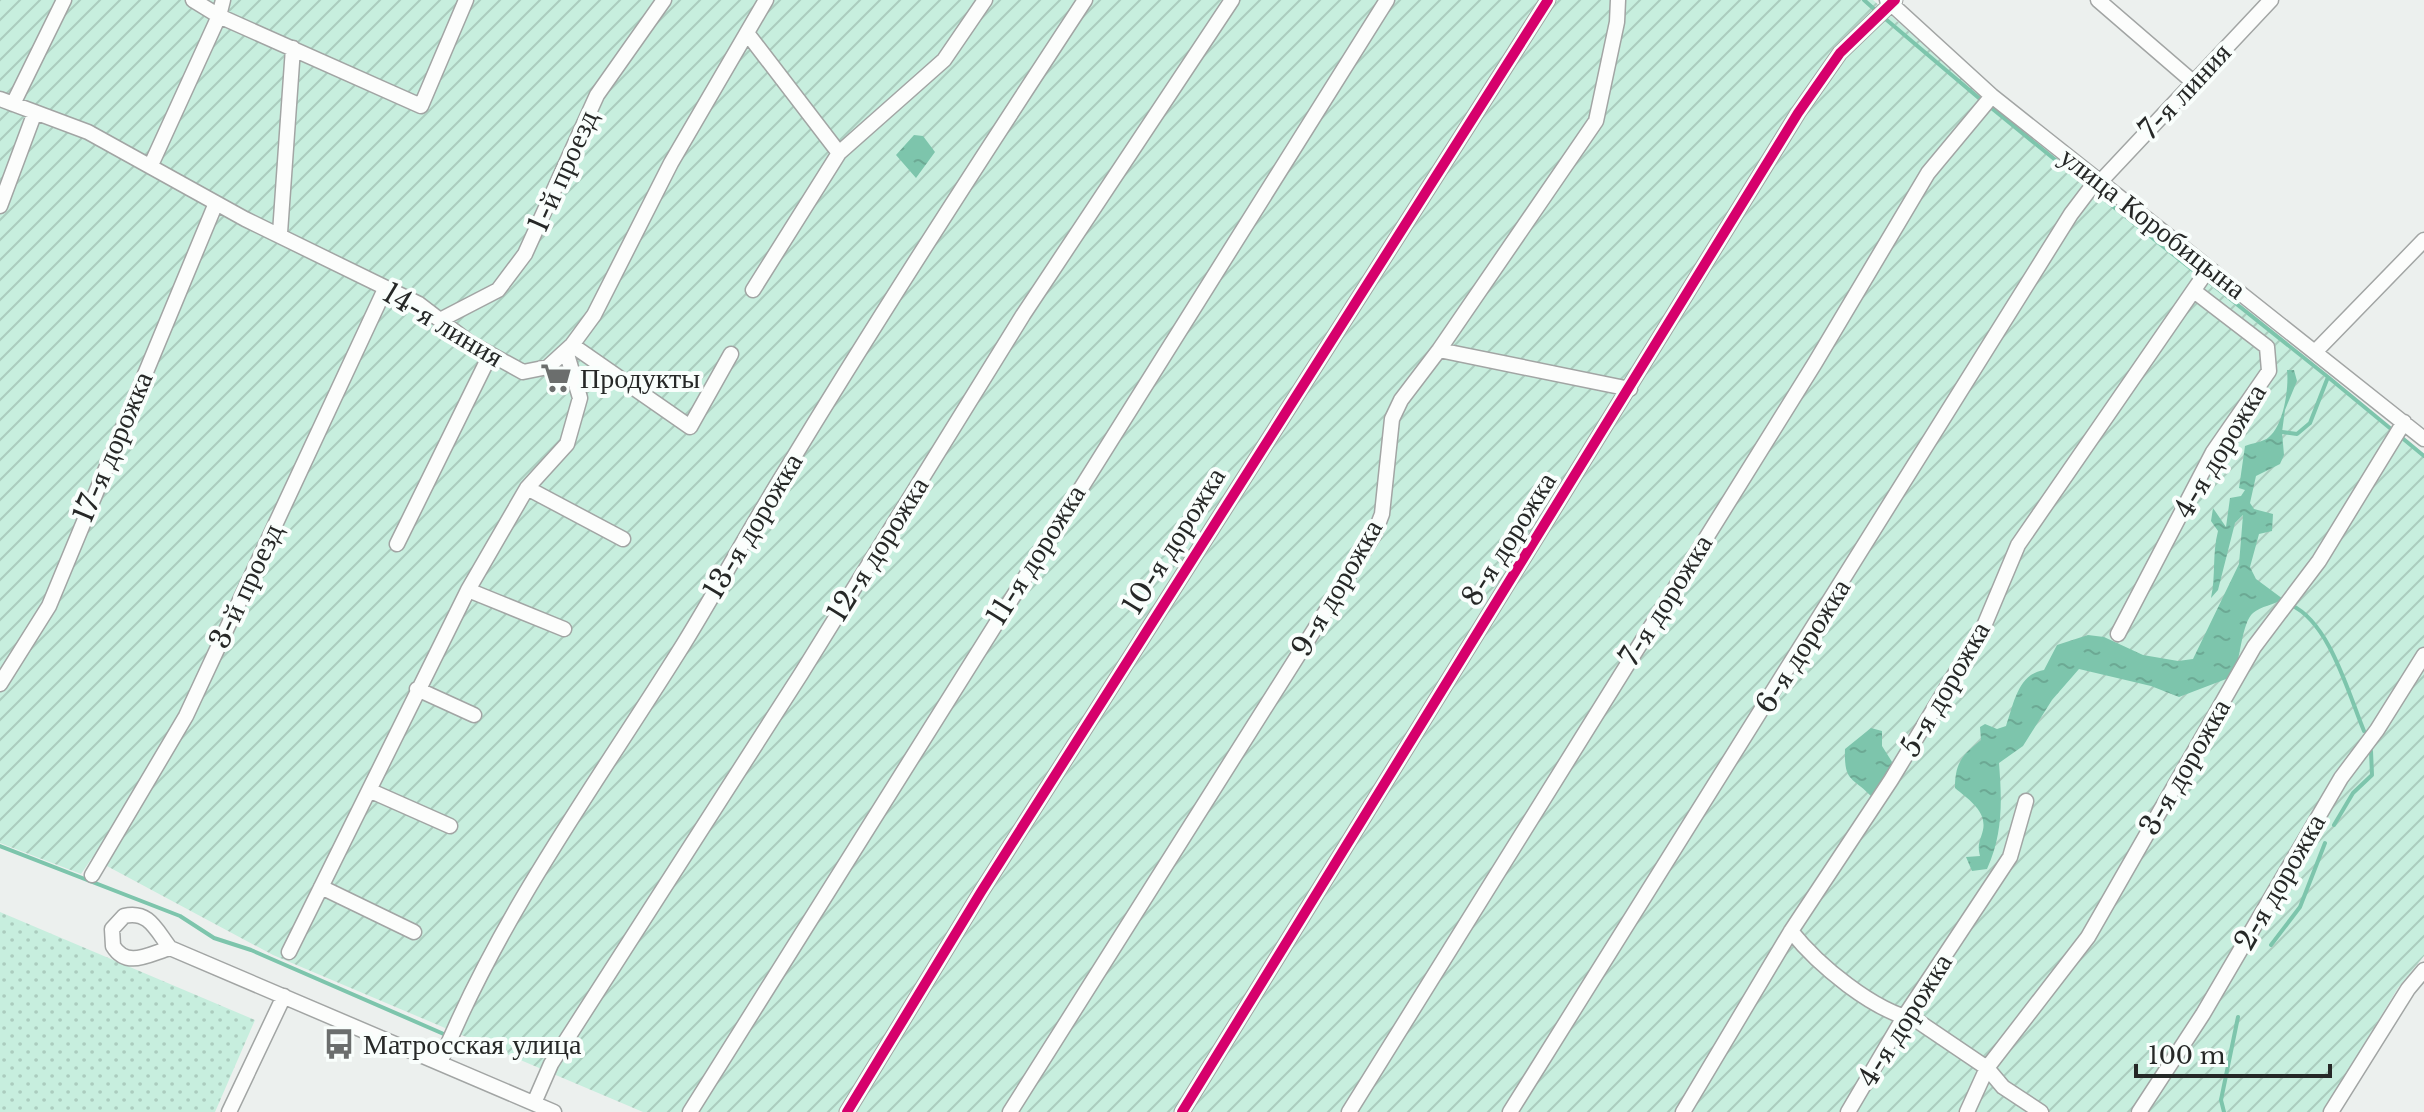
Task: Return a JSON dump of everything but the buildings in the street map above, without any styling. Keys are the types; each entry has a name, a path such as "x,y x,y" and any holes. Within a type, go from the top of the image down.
{"street":[{"path":"7,101 64,0"},
{"path":"193,0 219,16 421,106 466,0"},
{"path":"151,165 219,16 223,0"},
{"name":"1-й проезд","path":"442,319 498,290 525,254 597,95 664,0"},
{"name":"14-я линия","path":"7,101 88,132 151,165 216,203 280,233 442,319 490,355 523,372 548,367 569,348 594,315 671,163 766,0"},
{"path":"753,290 839,153 944,60 985,0"},
{"name":"13-я дорожка","path":"440,1063 451,1034 551,846 679,651 782,476 1085,0"},
{"name":"12-я дорожка","path":"534,1103 551,1064 801,674 1023,315 1232,0"},
{"name":"11-я дорожка","path":"690,1112 1387,0"},
{"name":"10-я дорожка","path":"847,1112 981,892 1548,0"},
{"name":"9-я дорожка","path":"1010,1112 1374,535 1382,514 1392,419 1401,400 1439,350 1596,121 1617,22 1618,0"},
{"path":"2098,0 2193,82"},
{"name":"7-я линия","path":"2098,181 2271,0"},
{"name":"улица Коробицына","path":"1891,1 1992,96 2424,439"},
{"name":"8-я дорожка","path":"1182,1112 1798,113 1840,53 1891,1"},
{"path":"747,33 839,153"},
{"path":"280,233 293,48"},
{"name":"7-я дорожка","path":"1349,1112 1815,363 1928,173 1992,96"},
{"path":"0,206 35,112"},
{"name":"6-я дорожка","path":"1510,1112 2071,214 2098,181"},
{"name":"17-я дорожка","path":"0,684 49,606 216,203"},
{"path":"2316,351 2424,240"},
{"name":"5-я дорожка","path":"1683,1112 1791,931 1891,780 1984,626 2018,545 2209,268"},
{"name":"3-й проезд","path":"92,875 186,716 385,289"},
{"name":"4-я дорожка","path":"2118,634 2213,452 2269,371 2267,347 2194,291"},
{"path":"569,348 690,427 731,354"},
{"path":"289,952 468,590 527,488 567,444 580,398 569,348"},
{"path":"1439,350 1630,389"},
{"path":"397,544 490,355"},
{"name":"3-я дорожка","path":"1967,1112 1987,1068 2088,937 2254,647 2319,561 2404,422"},
{"path":"527,488 623,539"},
{"path":"468,590 564,629"},
{"name":"2-я дорожка","path":"2139,1112 2203,1014 2341,778 2377,730 2424,655"},
{"path":"417,689 474,715"},
{"path":"371,791 450,826"},
{"name":"4-я дорожка","path":"1848,1112 1904,1017 2010,857 2026,801"},
{"path":"321,887 414,932"},
{"path":"1791,931 1807,950 1853,988 1904,1017 1916,1020 1987,1068 2003,1087 2041,1112"},
{"path":"170,948 554,1112"},
{"path":"2331,1112 2408,989 2424,970"},
{"path":"229,1112 284,996"}],"shaded area":[{"path":"0,0 1873,0 2092,192 2424,455 2424,956 2398,988 2323,1112 643,1112 273,955 92,858 81,874 0,843"},
{"path":"0,912 255,1020 215,1112 0,1112"}],"water":[{"path":"914,135 923,136 935,152 916,178 896,155"},
{"path":"2287,370 2294,370 2297,381 2285,410 2282,432 2284,455 2280,464 2256,476 2250,503 2254,509 2273,514 2272,531 2259,534 2250,567 2256,579 2283,599 2256,611 2249,618 2234,676 2179,697 2151,686 2079,669 2052,700 2023,746 1999,763 2001,804 1996,843 1987,869 1972,871 1966,857 1980,856 1983,823 1975,806 1955,788 1958,766 1964,755 1981,740 1980,727 1985,724 1997,729 2006,726 2023,683 2028,677 2044,670 2057,645 2088,635 2104,637 2143,655 2178,661 2193,659 2239,564 2243,515 2235,523 2218,590 2211,598 2218,531 2211,521 2213,508 2226,527 2230,498 2241,496 2245,490 2239,488 2245,446 2267,439 2282,415"},
{"path":"1871,728 1882,731 1882,746 1894,765 1872,797 1848,774 1845,760 1845,749"}],"waterway":[{"path":"1864,0 1874,9"},
{"path":"1882,16 1980,99"},
{"path":"1989,106 2085,184"},
{"path":"2096,193 2194,271"},
{"path":"2209,282 2328,377 2310,423 2297,434 2282,432"},
{"path":"2328,377 2391,429"},
{"path":"2401,437 2424,456"},
{"path":"2291,605 2305,614 2327,643 2364,731"},
{"path":"2334,825 2353,793 2372,775 2371,751"},
{"path":"2271,945 2300,907 2325,843"},
{"path":"0,846 180,916 214,938 251,950 446,1035"},
{"path":"2224,1112 2221,1100 2238,1017"}],"cycle path":[{"path":"847,1112 981,892 1548,0"},
{"path":"1182,1112 1798,113 1840,53 1895,0"}],"place":[{"name":"Продукты","path":"556,378"},
{"name":"Матросская улица","path":"339,1044"}]}
